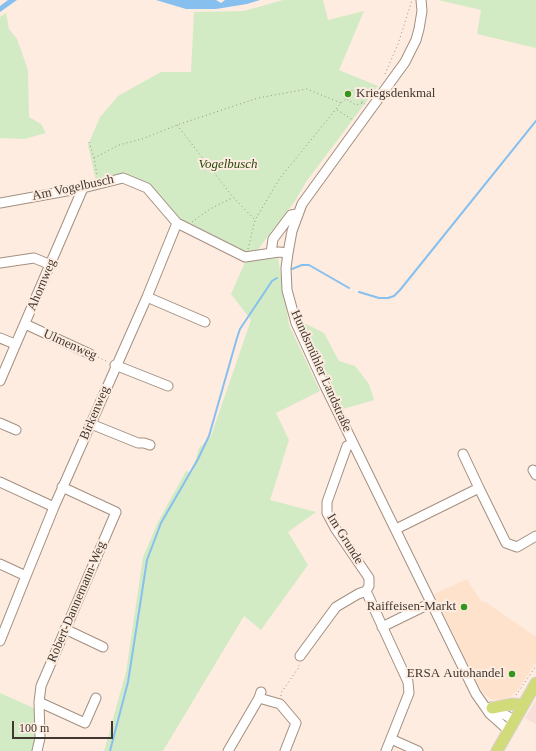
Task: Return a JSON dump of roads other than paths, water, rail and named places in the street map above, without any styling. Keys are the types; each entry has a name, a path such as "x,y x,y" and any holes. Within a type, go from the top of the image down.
{"main road":[{"path":"497,751 536,683"},
{"path":"487,706 512,704 523,705"}],"street":[{"name":"Hundsmühler Landstraße","path":"421,0 422,12 419,29 416,40 405,62 306,198 297,214 292,231 286,268 287,290 296,322 325,386 476,694 487,706 490,714 508,730"},
{"name":"Am Vogelbusch","path":"0,203 83,188 123,178 147,188 177,223 231,251 246,257 271,253"},
{"name":"Ahornweg","path":"0,381 83,188"},
{"path":"288,253 271,253 273,239 291,215 297,214"},
{"name":"Birkenweg","path":"0,641 62,487 147,296 177,223"},
{"path":"280,229 292,231"},
{"path":"0,263 34,258 51,265"},
{"path":"147,296 205,322"},
{"name":"Ulmenweg","path":"25,324 90,354"},
{"path":"0,338 15,344"},
{"path":"116,365 168,386"},
{"path":"0,423 16,430"},
{"path":"91,424 138,443 150,445"},
{"name":"Im Grunde","path":"353,443 347,446 327,502 327,513 335,528 369,578 369,586 366,592"},
{"path":"464,454 506,543 517,546 536,536"},
{"path":"0,482 54,507"},
{"name":"Robert-Dannemann-Weg","path":"37,751 40,738 39,702 41,686 116,512 62,487"},
{"path":"396,529 404,521 479,488"},
{"path":"0,564 26,576"},
{"path":"300,656 336,607 358,594 366,592 408,682 409,693 386,751"},
{"path":"382,627 431,603"},
{"path":"65,629 104,647"},
{"path":"228,751 260,695 280,704 296,723 285,751"},
{"path":"39,702 86,723 96,698"},
{"path":"487,706 514,720"},
{"path":"391,739 418,751"}],"water":[{"path":"8,0 17,0 0,12 0,6"},
{"path":"156,0 216,0 221,3 225,0 260,0 247,4 216,9 186,9"}],"waterway":[{"path":"359,292 379,298 394,296 536,121"},
{"path":"292,269 302,265 309,265 349,288"},
{"path":"110,751 128,682 147,560 161,523 198,459 209,436 240,329 272,281 277,278"}],"place":[{"name":"Kriegsdenkmal","path":"348,94"},
{"name":"Raiffeisen-Markt","path":"464,607"},
{"name":"ERSA Autohandel","path":"512,674"}],"park label":[{"name":"Vogelbusch","path":"228,165"}]}
